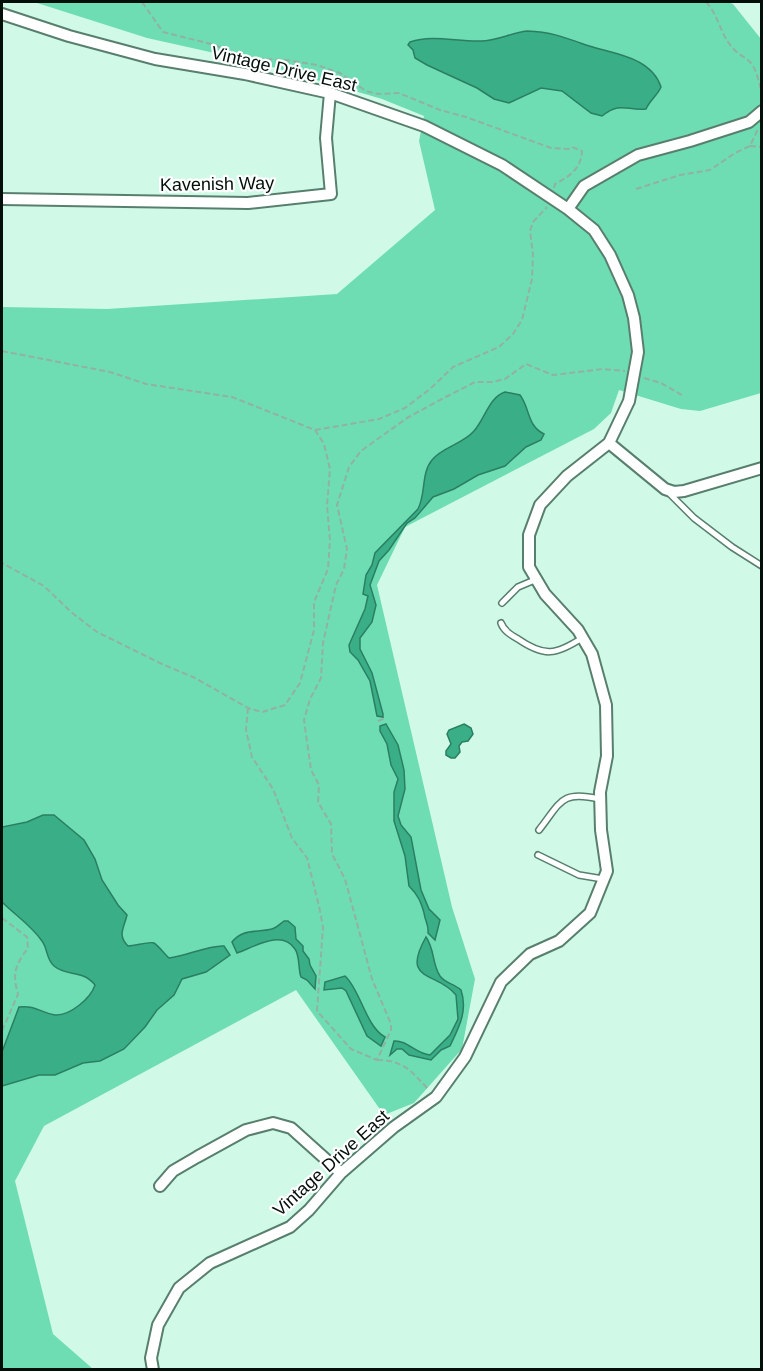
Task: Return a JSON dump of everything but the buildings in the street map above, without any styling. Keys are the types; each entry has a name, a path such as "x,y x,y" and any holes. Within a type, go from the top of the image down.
{"street":[{"name":"Vintage Drive East","path":"2,14 69,36 155,59 245,74 330,93 424,126 502,165 568,209 594,230 610,255 628,295 634,318 638,352 629,401 609,443 567,476 540,505 530,535 529,567 545,594 582,638 592,654 606,705 607,756 601,800 606,871 590,913 559,941 530,954 501,982 465,1057 436,1097 394,1127 341,1173 309,1210 290,1227 210,1263 179,1288 158,1325 151,1358 153,1370"},
{"name":"Kavenish Way","path":"2,199 248,204 331,194 326,138 330,93"},
{"path":"568,209 584,186 638,155 749,122 762,111"},
{"path":"609,443 665,489 674,492 762,468"},
{"path":"160,1186 173,1171 197,1157 246,1130 273,1123 291,1128 341,1173"}],"lane":[{"path":"665,489 694,518 762,566"},
{"path":"502,603 518,587 537,579"},
{"path":"501,623 515,638 534,650 544,652 561,650 582,638"},
{"path":"539,830 567,797 579,794 601,800"},
{"path":"538,855 579,875 603,880"}],"path":[{"path":"2,351 110,372 146,384 232,397 315,430 379,419 405,408 453,367 499,347 513,334 522,320 532,279 533,254 530,231 533,222 546,208 555,184 575,171 582,151 577,148 551,148 440,110 399,93 378,94 366,91 340,74 317,65 240,56 215,45 162,32 142,2"},
{"path":"706,2 731,46 740,56 750,62 756,72 762,92"},
{"path":"750,146 759,127"},
{"path":"636,189 680,175 710,170 750,146 762,147"},
{"path":"377,1060 390,1033 391,1024 372,979 345,879 332,854 331,824 318,802 318,785 311,770 304,720 310,699 321,678 323,643 336,585 344,569 347,549 337,505 349,467 361,451 407,418 476,382 505,379 526,364 553,375 603,369 624,371 661,383 682,395"},
{"path":"2,563 44,586 71,612 97,632 195,678 248,708 261,712 285,705 300,683 314,630 314,602 328,569 330,540 327,506 330,469 324,444 315,430"},
{"path":"248,708 246,730 252,757 273,789 292,838 307,858 323,927 317,1011 351,1049 377,1060 393,1060 402,1064 436,1097"},
{"path":"378,721 386,718"},
{"path":"2,918 27,937 28,948 18,962 14,978 18,994 2,1031"}],"shaded area":[{"path":"34,2 728,2 733,4 761,39 761,393 700,411 681,409 619,390 611,413 594,429 405,527 377,585 452,907 475,979 462,1049 414,1103 384,1115 296,990 44,1126 15,1181 53,1334 93,1369 2,1370 2,307 107,309 337,294 435,210 419,141 424,116 382,99 255,62 147,38"},
{"path":"527,31 557,35 640,62 656,77 661,87 646,109 619,108 602,116 591,113 562,91 541,88 509,103 494,99 477,88 427,65 415,58 413,50 408,45 410,42 427,39 487,41"},
{"path":"505,392 520,395 534,426 544,434 541,440 526,447 505,466 478,475 454,489 433,497 415,518 407,523 379,561 370,585 376,605 372,622 360,638 360,649 372,673 383,714 383,717 377,716 370,681 358,660 350,652 349,645 365,609 368,596 363,594 366,575 375,553 418,509 426,471 432,460 469,435 478,426 495,399"},
{"path":"386,724 398,745 404,770 405,789 398,816 401,825 411,837 421,890 429,909 440,920 435,940 428,933 420,902 409,886 405,856 394,821 394,792 398,779 391,765 387,744 380,731 380,726"},
{"path":"464,724 471,728 473,734 468,741 462,742 459,746 460,752 455,758 451,758 446,755 451,744 447,734 449,730"},
{"path":"43,815 54,815 84,840 95,859 102,880 127,915 122,935 128,946 154,943 169,958 224,946 230,955 206,972 182,979 174,995 157,1010 145,1027 124,1049 100,1061 83,1063 55,1075 39,1075 2,1086 2,1052 19,1007 30,1007 61,1015 79,1005 95,985 85,977 54,966 38,935 2,902 2,827 27,822"},
{"path":"288,921 295,927 296,939 303,946 303,951 316,976 315,989 301,977 297,952 289,943 283,940 268,941 237,953 232,942 241,935 272,929"},
{"path":"426,937 440,976 461,990 464,1005 461,1019 450,1046 441,1050 431,1060 409,1055 402,1049 397,1049 390,1055 394,1041 399,1041 430,1055 450,1035 458,1019 456,995 419,969 417,962 419,952"},
{"path":"345,976 373,1025 385,1037 381,1046 367,1036 346,991 342,988 324,990 325,982"}]}
